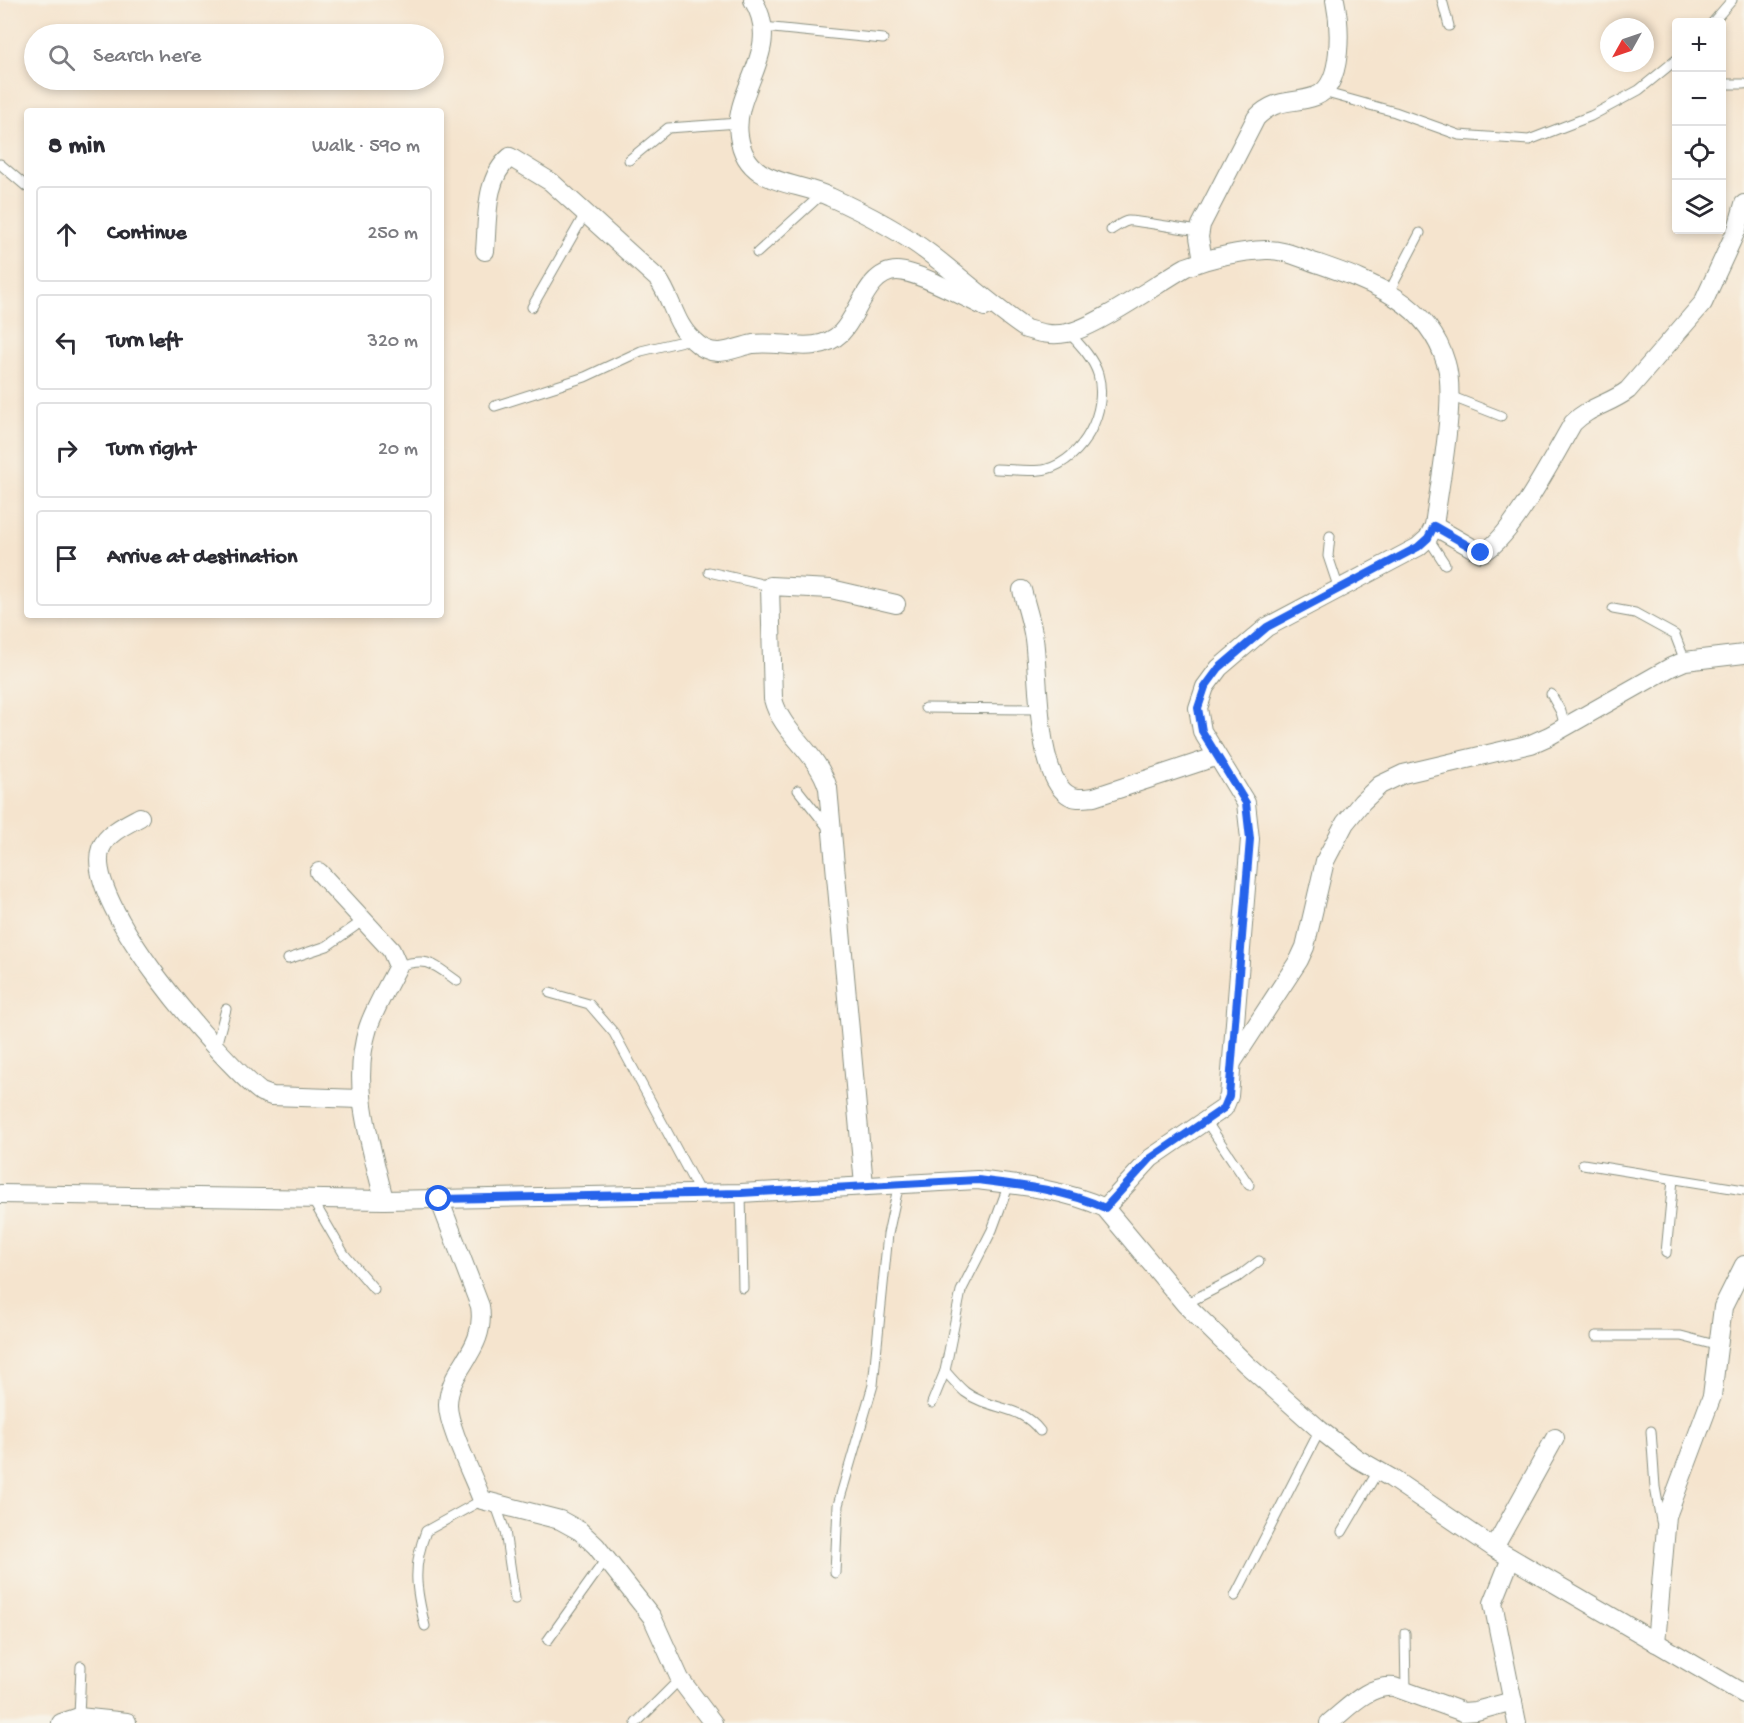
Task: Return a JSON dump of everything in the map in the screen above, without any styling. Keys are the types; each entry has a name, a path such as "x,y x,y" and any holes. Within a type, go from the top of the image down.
{"street":[{"path":"753,0 763,27 762,45 739,123 738,134 743,151 755,168 773,181 822,194 912,241 1026,329 1047,335 1069,333 1088,325 1186,267 1203,260 1267,250 1285,253 1372,283 1389,292 1420,316 1435,338 1446,363 1450,396 1431,532 1418,547 1252,637 1219,668 1205,687 1198,708 1202,731 1215,758 1246,803 1250,839 1229,1096 1224,1108 1151,1158 1105,1208"},
{"path":"1203,260 1200,231 1256,118 1278,102 1315,96 1323,92 1335,74 1339,30 1335,0"},
{"path":"485,251 491,186 499,166 510,157 534,169 658,279 667,290 682,328 704,349 719,352 753,344 805,346 831,340 847,326 873,283 882,275 895,270 910,273 1011,319"},
{"path":"1431,532 1481,553 1492,547 1533,493 1573,423 1581,414 1618,398 1628,390 1695,314 1733,239 1744,204"},
{"path":"864,1185 828,788 823,770 777,713 773,699 770,586 831,589 896,604"},
{"path":"1022,590 1034,639 1038,709 1058,785 1068,795 1080,799 1215,758"},
{"path":"1232,1063 1299,960 1305,947 1325,861 1345,823 1362,801 1380,785 1403,774 1531,744 1671,667 1685,662 1744,654"},
{"path":"140,817 114,832 101,846 98,859 103,885 124,929 150,968 250,1084 272,1096 360,1099"},
{"path":"319,872 391,950 398,966 368,1028 361,1063 360,1099 384,1200"},
{"path":"1,1192 384,1200 741,1193 977,1180 1009,1184 1090,1201 1105,1208 1185,1304 1246,1364 1320,1430 1378,1472 1494,1548 1744,1694"},
{"path":"439,1199 480,1306 483,1323 478,1339 451,1389 447,1405 451,1421 489,1501 560,1520 580,1531 606,1559 652,1617 680,1679 713,1723"},
{"path":"1656,1643 1663,1577 1664,1536 1670,1504 1712,1396 1724,1307 1744,1265"},
{"path":"1494,1548 1555,1438"},
{"path":"1511,1558 1492,1603 1517,1723"},
{"path":"1329,1723 1371,1690 1383,1685 1463,1712 1476,1711 1513,1701"},
{"path":"61,1723 79,1717 127,1722"}],"lane":[{"path":"1442,0 1449,26"},
{"path":"1716,18 1732,0"},
{"path":"763,27 883,39"},
{"path":"1323,92 1395,112 1459,135 1529,140 1591,117 1672,69"},
{"path":"1726,84 1744,84"},
{"path":"629,160 668,128 685,124 739,123"},
{"path":"0,164 24,184"},
{"path":"757,254 822,194"},
{"path":"532,307 585,213"},
{"path":"1111,230 1128,221 1137,220 1150,225 1200,231"},
{"path":"1389,292 1420,233"},
{"path":"996,469 1044,470 1062,464 1084,443 1099,414 1099,375 1088,353 1069,333"},
{"path":"495,406 574,381 641,351 691,339"},
{"path":"1450,396 1501,416"},
{"path":"1431,532 1445,564"},
{"path":"1330,536 1328,556 1339,589"},
{"path":"709,572 770,586"},
{"path":"1613,609 1635,613 1675,635 1685,662"},
{"path":"1551,694 1561,712 1565,727"},
{"path":"925,708 1038,709"},
{"path":"798,790 832,833"},
{"path":"288,959 327,946 363,920"},
{"path":"398,966 419,960 435,965 457,981"},
{"path":"550,993 589,1004 614,1033 700,1193"},
{"path":"216,1046 226,1009"},
{"path":"1206,1121 1249,1185"},
{"path":"1583,1164 1744,1190"},
{"path":"1665,1253 1673,1179"},
{"path":"835,1573 838,1505 873,1385 888,1234 900,1183"},
{"path":"932,1403 945,1371 961,1291 993,1230 1009,1184"},
{"path":"741,1193 744,1288"},
{"path":"312,1199 344,1254 374,1289"},
{"path":"1185,1304 1238,1277 1259,1261"},
{"path":"1596,1336 1681,1336 1719,1346"},
{"path":"945,1371 966,1392 994,1406 1030,1418 1040,1431"},
{"path":"1235,1596 1320,1430"},
{"path":"1651,1431 1655,1487 1664,1536"},
{"path":"1342,1532 1378,1472"},
{"path":"425,1626 416,1588 417,1566 426,1531 489,1501 505,1532 515,1599"},
{"path":"548,1640 606,1559"},
{"path":"1405,1633 1406,1691"},
{"path":"79,1717 81,1666"},
{"path":"636,1723 680,1679"}],"route":[{"path":"439,1199 741,1193 977,1180 1009,1184 1090,1201 1105,1208 1151,1158 1224,1108 1229,1096 1250,839 1246,803 1240,790 1215,758 1202,731 1198,708 1205,687 1219,668 1252,637 1418,547 1428,538 1434,526 1481,553"}]}
